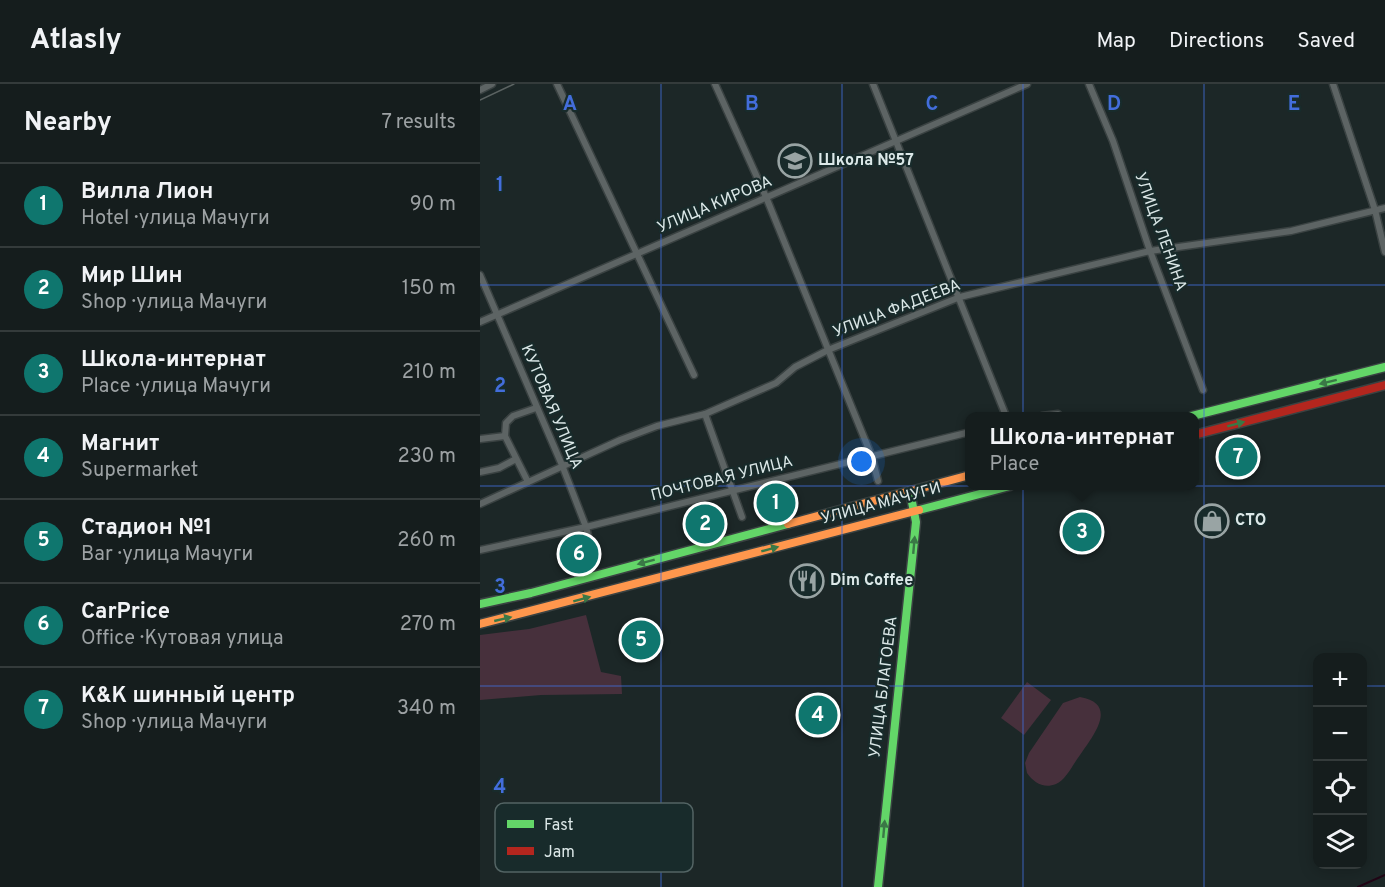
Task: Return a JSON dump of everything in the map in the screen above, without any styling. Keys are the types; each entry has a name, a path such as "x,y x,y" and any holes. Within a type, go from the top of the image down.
{"main road":[{"path":"1199,415 1385,367"},
{"path":"1199,434 1385,385"},
{"name":"УЛИЦА МАЧУГИ","path":"480,604 531,593 965,477"},
{"name":"УЛИЦА МАЧУГИ","path":"480,624 995,490"},
{"name":"УЛИЦА БЛАГОЕВА","path":"878,887 894,727 902,674 915,511 910,492"}],"street":[{"path":"480,90 492,84"},
{"path":"557,84 694,375"},
{"path":"715,84 766,197 872,457 878,481"},
{"path":"873,84 1004,412"},
{"name":"УЛИЦА КИРОВА","path":"480,322 1027,84"},
{"name":"УЛИЦА ЛЕНИНА","path":"1089,84 1113,141 1150,251 1203,390"},
{"path":"1333,84 1375,210 1385,252"},
{"name":"УЛИЦА ФАДЕЕВА","path":"480,504 562,465 657,426 705,414 776,383 795,367 828,350 960,297 1150,251 1291,231 1385,208"},
{"name":"КУТОВАЯ УЛИЦА","path":"480,275 562,465 586,527 592,552"},
{"path":"528,482 505,436 506,423 513,416 536,408"},
{"path":"705,414 734,489 742,517"},
{"name":"ПОЧТОВАЯ УЛИЦА","path":"480,550 586,527 965,433"},
{"path":"480,439 505,436"},
{"path":"480,472 499,468 516,459"}],"shaded area":[{"path":"586,615 601,672 621,676 622,694 541,695 480,700 480,635 529,629"},
{"path":"1027,682 1051,700 1024,735 1001,718"},
{"path":"1080,697 1099,706 1101,714 1096,731 1063,779 1052,785 1040,784 1027,773 1025,763 1029,753 1063,703"}],"waterway":[{"path":"1358,887 1385,875"}],"tram line":[{"path":"480,100 514,84"}],"traffic: fast":[{"path":"1199,414 1385,367"},
{"path":"919,510 995,490"},
{"path":"878,887 916,522 910,492"},
{"path":"480,604 531,593 788,524"}],"traffic: slow":[{"path":"788,524 965,476"},
{"path":"480,624 919,510"}],"traffic: jam":[{"path":"1199,434 1385,385"}],"place":[{"name":"Школа №57","path":"795,161"},
{"name":"K&K шинный центр","path":"1238,457"},
{"name":"Вилла Лион","path":"776,503"},
{"name":"СТО","path":"1212,521"},
{"name":"Мир Шин","path":"705,524"},
{"name":"Школа-интернат","path":"1082,532"},
{"name":"CarPrice","path":"579,554"},
{"name":"Dim Coffee","path":"807,581"},
{"name":"Стадион №1","path":"641,640"},
{"name":"Магнит","path":"818,715"}]}
